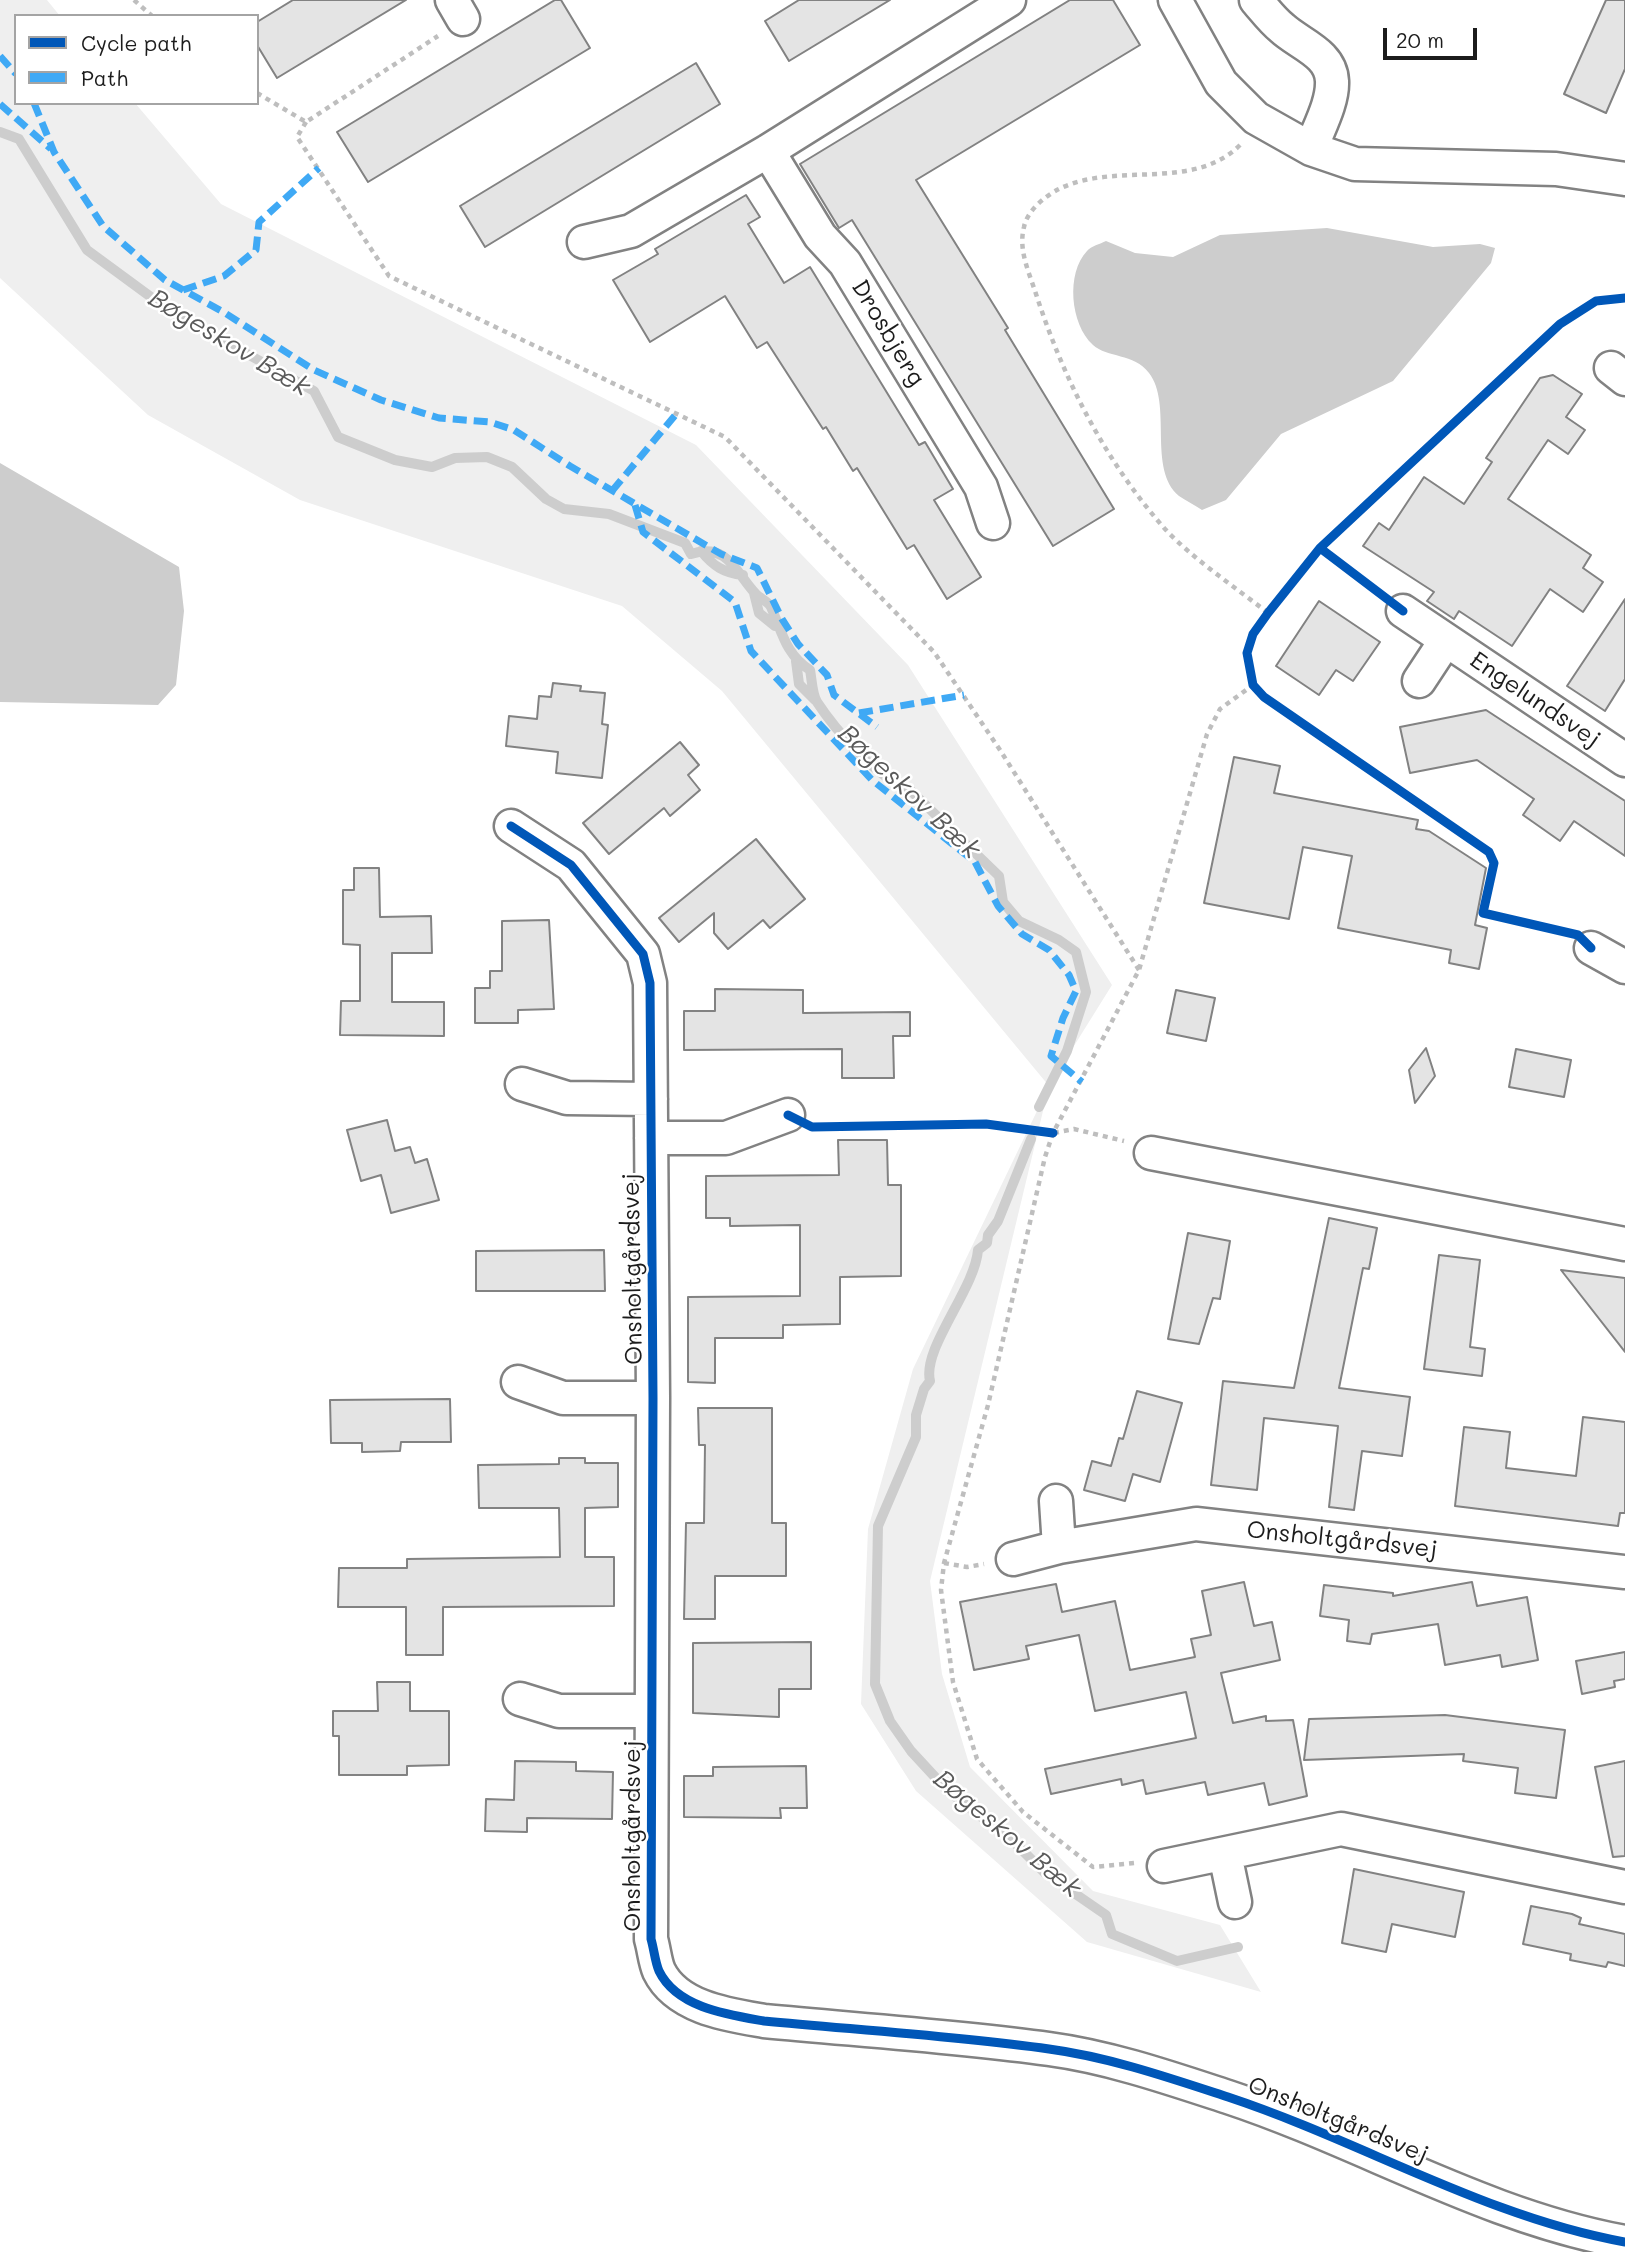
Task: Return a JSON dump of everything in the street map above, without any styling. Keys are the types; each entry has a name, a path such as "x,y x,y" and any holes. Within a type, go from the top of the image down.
{"street":[{"path":"584,242 631,231 768,150 1009,0"},
{"path":"1175,0 1221,83 1256,118 1311,149 1355,164 1556,169 1625,180"},
{"path":"1256,0 1282,28 1318,53 1327,65 1332,81 1329,97 1311,149"},
{"name":"Drosbjerg","path":"768,150 820,236 845,263 974,475 992,523"},
{"name":"Engelundsvej","path":"1403,611 1625,760"},
{"name":"Engelundsvej","path":"1419,681 1446,640"},
{"name":"Onsholtgårdsvej","path":"511,826 571,865 643,954 650,983 653,1398 651,1939 659,1972 682,1997 719,2013 764,2021 1051,2049 1133,2068 1230,2098 1466,2192 1582,2234 1625,2242"},
{"path":"1591,948 1625,967"},
{"path":"522,1084 567,1098 651,1099"},
{"name":"Onsholtgårdsvej","path":"651,1138 726,1138 788,1115"},
{"path":"1150,1153 1625,1244"},
{"name":"Onsholtgårdsvej","path":"518,1382 563,1398 653,1398"},
{"path":"1056,1501 1059,1547"},
{"name":"Onsholtgårdsvej","path":"1013,1559 1059,1547 1196,1524 1625,1572"},
{"name":"Onsholtgårdsvej","path":"520,1699 559,1711 652,1711"},
{"path":"1164,1866 1341,1829 1625,1887"},
{"path":"1225,1854 1235,1902"}],"path":[{"path":"134,0 150,14"},
{"path":"457,10 306,122 297,137 389,276 725,437 934,652 1000,750 1139,970"},
{"path":"259,94 306,122"},
{"path":"1256,118 1247,139 1230,155 1204,168 1091,179 1058,189 1035,206 1024,224 1021,247 1050,336 1085,415 1127,482 1168,532 1268,613"},
{"path":"1260,624 1276,602"},
{"path":"1164,1866 1150,1860 1093,1867 1023,1812 977,1759 953,1682 941,1590 944,1563 988,1405 1053,1133 1139,970 1208,734 1220,709 1254,684"},
{"path":"1040,1131 1053,1133 1074,1129 1140,1144 1150,1153"},
{"path":"944,1563 967,1567 1013,1559"}],"shaded area":[{"path":"0,0 47,0 58,14 14,14 14,105 137,105 221,204 696,445 908,665 1112,985 1049,1086 722,691 622,606 300,500 148,415 0,278"},
{"path":"1327,228 1433,247 1480,244 1495,248 1491,263 1393,381 1281,434 1226,500 1202,510 1179,496 1164,470 1159,402 1156,386 1149,373 1136,362 1093,345 1079,325 1073,298 1080,260 1093,246 1106,241 1135,253 1173,257 1220,235"},
{"path":"0,463 179,567 184,611 176,685 158,705 0,702"},
{"path":"1049,1086 930,1581 942,1674 970,1767 1093,1891 1220,1925 1261,1992 1087,1942 916,1791 861,1704 868,1529 913,1369"}],"building":[{"path":"293,0 406,0 277,78 259,48 259,21"},
{"path":"555,0 561,0 590,48 368,182 337,132"},
{"path":"799,0 890,0 789,61 765,21"},
{"path":"1070,0 1113,0 1140,45 916,180 1008,328 1005,330 1114,509 1053,546 852,220 839,228 800,164"},
{"path":"1606,0 1625,0 1625,69 1606,113 1564,94"},
{"path":"696,63 720,104 485,247 460,206"},
{"path":"746,195 760,217 748,224 784,283 810,267 919,445 925,442 953,489 934,500 981,577 947,599 914,545 907,549 857,468 853,471 767,342 757,348 725,296 650,342 613,280 658,254 655,249"},
{"path":"1553,375 1582,394 1566,417 1585,430 1568,454 1548,440 1508,499 1591,555 1583,568 1603,582 1583,612 1550,589 1512,646 1459,611 1454,619 1427,601 1434,592 1363,546 1379,523 1389,530 1424,477 1464,504 1492,462 1486,458 1540,378"},
{"path":"1625,599 1625,679 1605,711 1567,686"},
{"path":"1319,601 1380,642 1353,681 1336,670 1319,695 1276,666"},
{"path":"553,683 581,686 580,691 605,693 602,724 608,725 602,778 556,773 558,752 506,746 509,716 537,719 539,696 551,697"},
{"path":"1486,710 1625,801 1625,856 1574,821 1560,841 1523,815 1534,799 1477,760 1410,773 1400,727"},
{"path":"680,742 699,765 688,775 700,790 670,816 664,808 609,854 583,823"},
{"path":"1234,757 1280,766 1274,793 1418,820 1416,829 1429,831 1486,868 1475,925 1487,928 1479,969 1449,963 1451,950 1338,928 1352,856 1303,847 1289,919 1204,903"},
{"path":"756,839 805,899 770,928 763,920 728,949 714,933 714,913 679,942 659,918"},
{"path":"354,868 379,868 380,917 431,916 432,953 392,953 392,1002 444,1002 444,1036 340,1035 341,1001 360,1001 360,945 343,944 343,890 354,890"},
{"path":"549,920 554,1009 518,1010 518,1023 475,1023 475,988 490,988 490,971 502,971 502,921"},
{"path":"715,989 803,990 803,1013 910,1012 910,1036 893,1036 894,1078 842,1078 842,1049 684,1050 684,1011 715,1011"},
{"path":"1176,990 1215,998 1206,1041 1167,1033"},
{"path":"1426,1048 1435,1076 1415,1103 1409,1070"},
{"path":"1516,1049 1571,1060 1564,1097 1509,1087"},
{"path":"387,1120 395,1151 410,1147 415,1163 427,1159 439,1200 391,1213 381,1175 361,1181 347,1130"},
{"path":"838,1140 887,1140 888,1185 901,1185 901,1276 840,1277 840,1324 783,1325 783,1338 715,1338 715,1383 688,1382 688,1297 800,1296 800,1225 730,1226 730,1218 706,1218 706,1176 839,1175"},
{"path":"1329,1218 1377,1228 1369,1269 1363,1268 1339,1388 1410,1397 1402,1456 1362,1451 1354,1510 1329,1507 1338,1426 1264,1418 1257,1490 1211,1485 1223,1381 1294,1388"},
{"path":"1188,1233 1230,1241 1220,1299 1213,1298 1199,1344 1168,1339"},
{"path":"604,1250 605,1291 476,1291 476,1251"},
{"path":"1439,1255 1480,1260 1470,1347 1485,1349 1482,1376 1424,1369"},
{"path":"1561,1270 1625,1278 1625,1352"},
{"path":"1137,1391 1182,1403 1160,1482 1133,1474 1125,1501 1084,1490 1092,1461 1111,1466 1119,1438 1123,1439"},
{"path":"450,1399 451,1442 401,1442 400,1451 362,1452 362,1443 331,1443 330,1400"},
{"path":"698,1408 772,1408 772,1523 786,1523 786,1576 715,1576 715,1619 684,1619 686,1523 704,1523 705,1445 699,1445"},
{"path":"1583,1417 1625,1422 1625,1513 1620,1513 1618,1526 1455,1506 1464,1427 1510,1432 1506,1468 1576,1476"},
{"path":"559,1458 585,1458 585,1463 618,1463 618,1507 585,1508 585,1557 614,1557 614,1606 443,1607 443,1655 406,1655 406,1607 338,1607 339,1568 407,1568 407,1559 560,1557 559,1508 479,1508 478,1465 559,1464"},
{"path":"1244,1582 1254,1626 1272,1622 1280,1660 1221,1673 1233,1723 1266,1716 1266,1721 1293,1720 1307,1796 1269,1805 1264,1783 1208,1795 1205,1782 1146,1794 1143,1780 1122,1785 1121,1779 1051,1794 1045,1769 1196,1738 1186,1692 1095,1711 1079,1635 1026,1646 1029,1659 974,1670 960,1602 1056,1584 1062,1612 1115,1601 1130,1670 1195,1657 1191,1639 1211,1635 1202,1591"},
{"path":"1472,1582 1477,1606 1527,1597 1538,1660 1502,1667 1500,1655 1445,1665 1438,1624 1372,1634 1370,1644 1347,1641 1349,1620 1320,1616 1324,1585 1393,1593 1393,1596"},
{"path":"811,1642 811,1689 779,1689 779,1717 693,1713 693,1643"},
{"path":"1625,1652 1625,1679 1614,1681 1615,1687 1582,1694 1576,1661"},
{"path":"377,1682 410,1682 410,1711 449,1711 449,1765 407,1766 407,1775 339,1775 339,1736 333,1736 333,1711 378,1711"},
{"path":"1445,1715 1565,1730 1556,1798 1515,1793 1518,1768 1463,1761 1464,1754 1304,1760 1309,1719"},
{"path":"515,1761 576,1762 576,1771 613,1772 612,1819 527,1818 527,1832 485,1831 486,1799 514,1800"},
{"path":"1625,1761 1625,1856 1613,1857 1595,1767"},
{"path":"806,1766 807,1808 780,1808 781,1818 684,1817 684,1776 713,1776 713,1767"},
{"path":"1354,1869 1464,1892 1455,1937 1392,1924 1386,1952 1342,1943"},
{"path":"1531,1906 1572,1914 1581,1918 1579,1924 1625,1934 1625,1966 1608,1962 1606,1967 1570,1960 1571,1954 1523,1944"}],"waterway":[{"name":"Bøgeskov Bæk","path":"0,132 19,139 87,250 170,311 314,391 338,437 395,460 432,467 455,458 487,457 512,467 546,499 564,509 609,514 685,543 691,554 714,552 730,562 755,593 770,605 790,650 810,670 817,702 846,739 871,765 908,788 999,876 1003,902 1019,921 1059,940 1076,952 1086,992 1067,1051 1039,1107"},
{"path":"701,551 719,568 743,575"},
{"path":"754,593 759,613 775,626"},
{"path":"796,661 799,684 815,700"},
{"name":"Bøgeskov Bæk","path":"1031,1139 998,1221 988,1235 987,1243 978,1250 968,1282 934,1352 930,1381 924,1389 916,1415 916,1437 878,1526 875,1684 890,1721 911,1751 947,1790 1016,1844 1045,1873 1106,1915 1112,1934 1177,1961 1238,1947"}],"marked path":[{"path":"0,56 14,72"},
{"path":"0,104 51,149"},
{"path":"35,105 54,152 103,226 165,280 225,313 314,370 381,400 439,418 490,422 514,430 570,466 721,554 757,568 782,619 798,644 827,675 834,695 877,727"},
{"path":"183,290 224,276 256,250 259,222 319,168"},
{"path":"612,491 677,413"},
{"path":"635,505 643,532 735,602 751,651 872,780 975,862 998,906 1022,934 1049,950 1069,975 1076,991 1063,1018 1051,1056 1082,1082"},
{"path":"859,713 964,695"}],"cycle path":[{"path":"1591,948 1578,935 1483,913 1494,863 1489,852 1264,697 1253,685 1247,653 1253,634 1320,548 1560,324 1596,301 1625,298"},
{"path":"1320,548 1403,611"},
{"path":"511,826 571,865 643,954 650,983 653,1398 651,1939 659,1971 667,1984 678,1994 705,2008 750,2019 1014,2044 1117,2063 1278,2115 1424,2177 1523,2215 1625,2242"},
{"path":"788,1115 812,1127 986,1124 1053,1133"}]}
